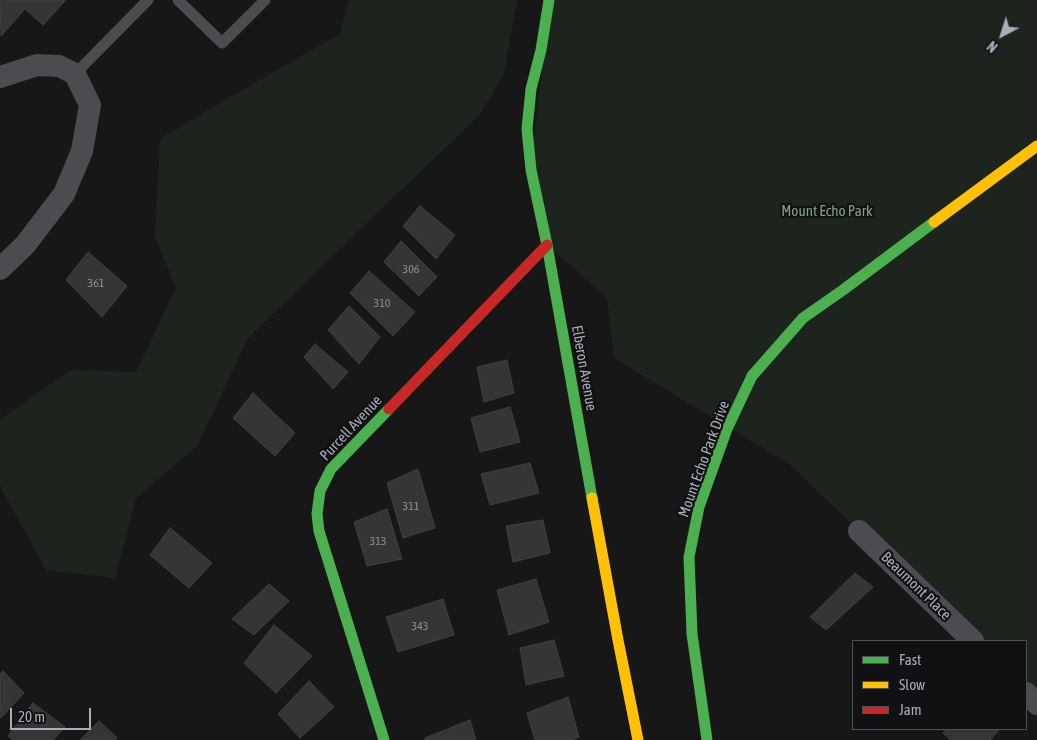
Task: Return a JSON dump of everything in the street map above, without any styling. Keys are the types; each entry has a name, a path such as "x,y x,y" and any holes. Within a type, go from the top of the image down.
{"street":[{"name":"Elberon Avenue","path":"549,0 541,50 531,89 528,129 531,170 547,245 618,640 638,740"},
{"path":"0,77 37,64 67,70 90,105 82,151 64,194 25,245 0,269"},
{"name":"Mount Echo Park Drive","path":"707,740 692,634 689,557 702,498 727,429 752,376 803,318 1037,146"},
{"name":"Purcell Avenue","path":"384,740 319,531 317,514 320,491 331,469 547,245"},
{"name":"Beaumont Place","path":"859,530 972,640"},
{"path":"1027,694 1037,704"}],"lane":[{"path":"67,70 148,0"},
{"path":"178,0 222,43 265,0"}],"green space":[{"path":"349,0 517,0 504,74 480,114 248,338 197,446 136,498 115,578 46,570 0,486 0,419 72,370 136,372 176,288 155,237 160,139 340,34"},
{"name":"Mount Echo Park","path":"549,0 1037,0 1037,704 1027,694 1027,640 972,640 791,465 614,358 607,298 547,245 531,170"}],"building":[{"path":"0,0 66,0 43,25 25,9 1,36"},
{"path":"420,206 455,235 436,259 403,226"},
{"path":"401,241 437,277 419,296 384,262"},
{"path":"88,252 127,286 102,317 66,280"},
{"path":"369,271 415,312 393,336 350,293"},
{"path":"349,306 380,337 359,364 328,330"},
{"path":"315,344 348,372 333,389 304,357"},
{"path":"507,360 514,393 484,402 477,367"},
{"path":"253,393 295,433 275,456 233,418"},
{"path":"510,407 520,442 480,452 471,418"},
{"path":"530,463 539,493 490,505 481,474"},
{"path":"418,469 435,528 403,538 387,483"},
{"path":"387,509 402,559 367,566 354,522"},
{"path":"543,520 550,553 513,562 506,526"},
{"path":"170,528 212,563 189,588 150,555"},
{"path":"855,573 873,587 826,630 810,617"},
{"path":"536,579 549,622 509,635 497,590"},
{"path":"269,584 289,601 254,635 232,619"},
{"path":"443,599 454,635 398,652 386,617"},
{"path":"274,625 312,656 276,693 244,663"},
{"path":"554,640 564,676 526,685 520,648"},
{"path":"3,671 24,693 1,718 0,674"},
{"path":"309,681 334,707 300,738 278,714"},
{"path":"568,697 579,737 572,740 535,740 527,713"},
{"path":"33,703 65,727 53,740 13,740 8,736"},
{"path":"470,720 476,740 425,740 425,738"},
{"path":"99,721 117,738 115,740 80,740"},
{"path":"946,730 999,730 990,740 951,740 943,733"}],"traffic: fast":[{"path":"549,0 541,50 531,89 527,129 531,170 547,245 592,498"},
{"path":"707,740 692,634 689,557 699,507 727,429 752,376 803,318 934,222"},
{"path":"384,740 319,531 317,514 320,491 331,469 389,409"}],"traffic: slow":[{"path":"934,222 1037,146"},
{"path":"592,498 638,740"}],"traffic: jam":[{"path":"389,409 547,245"}]}
